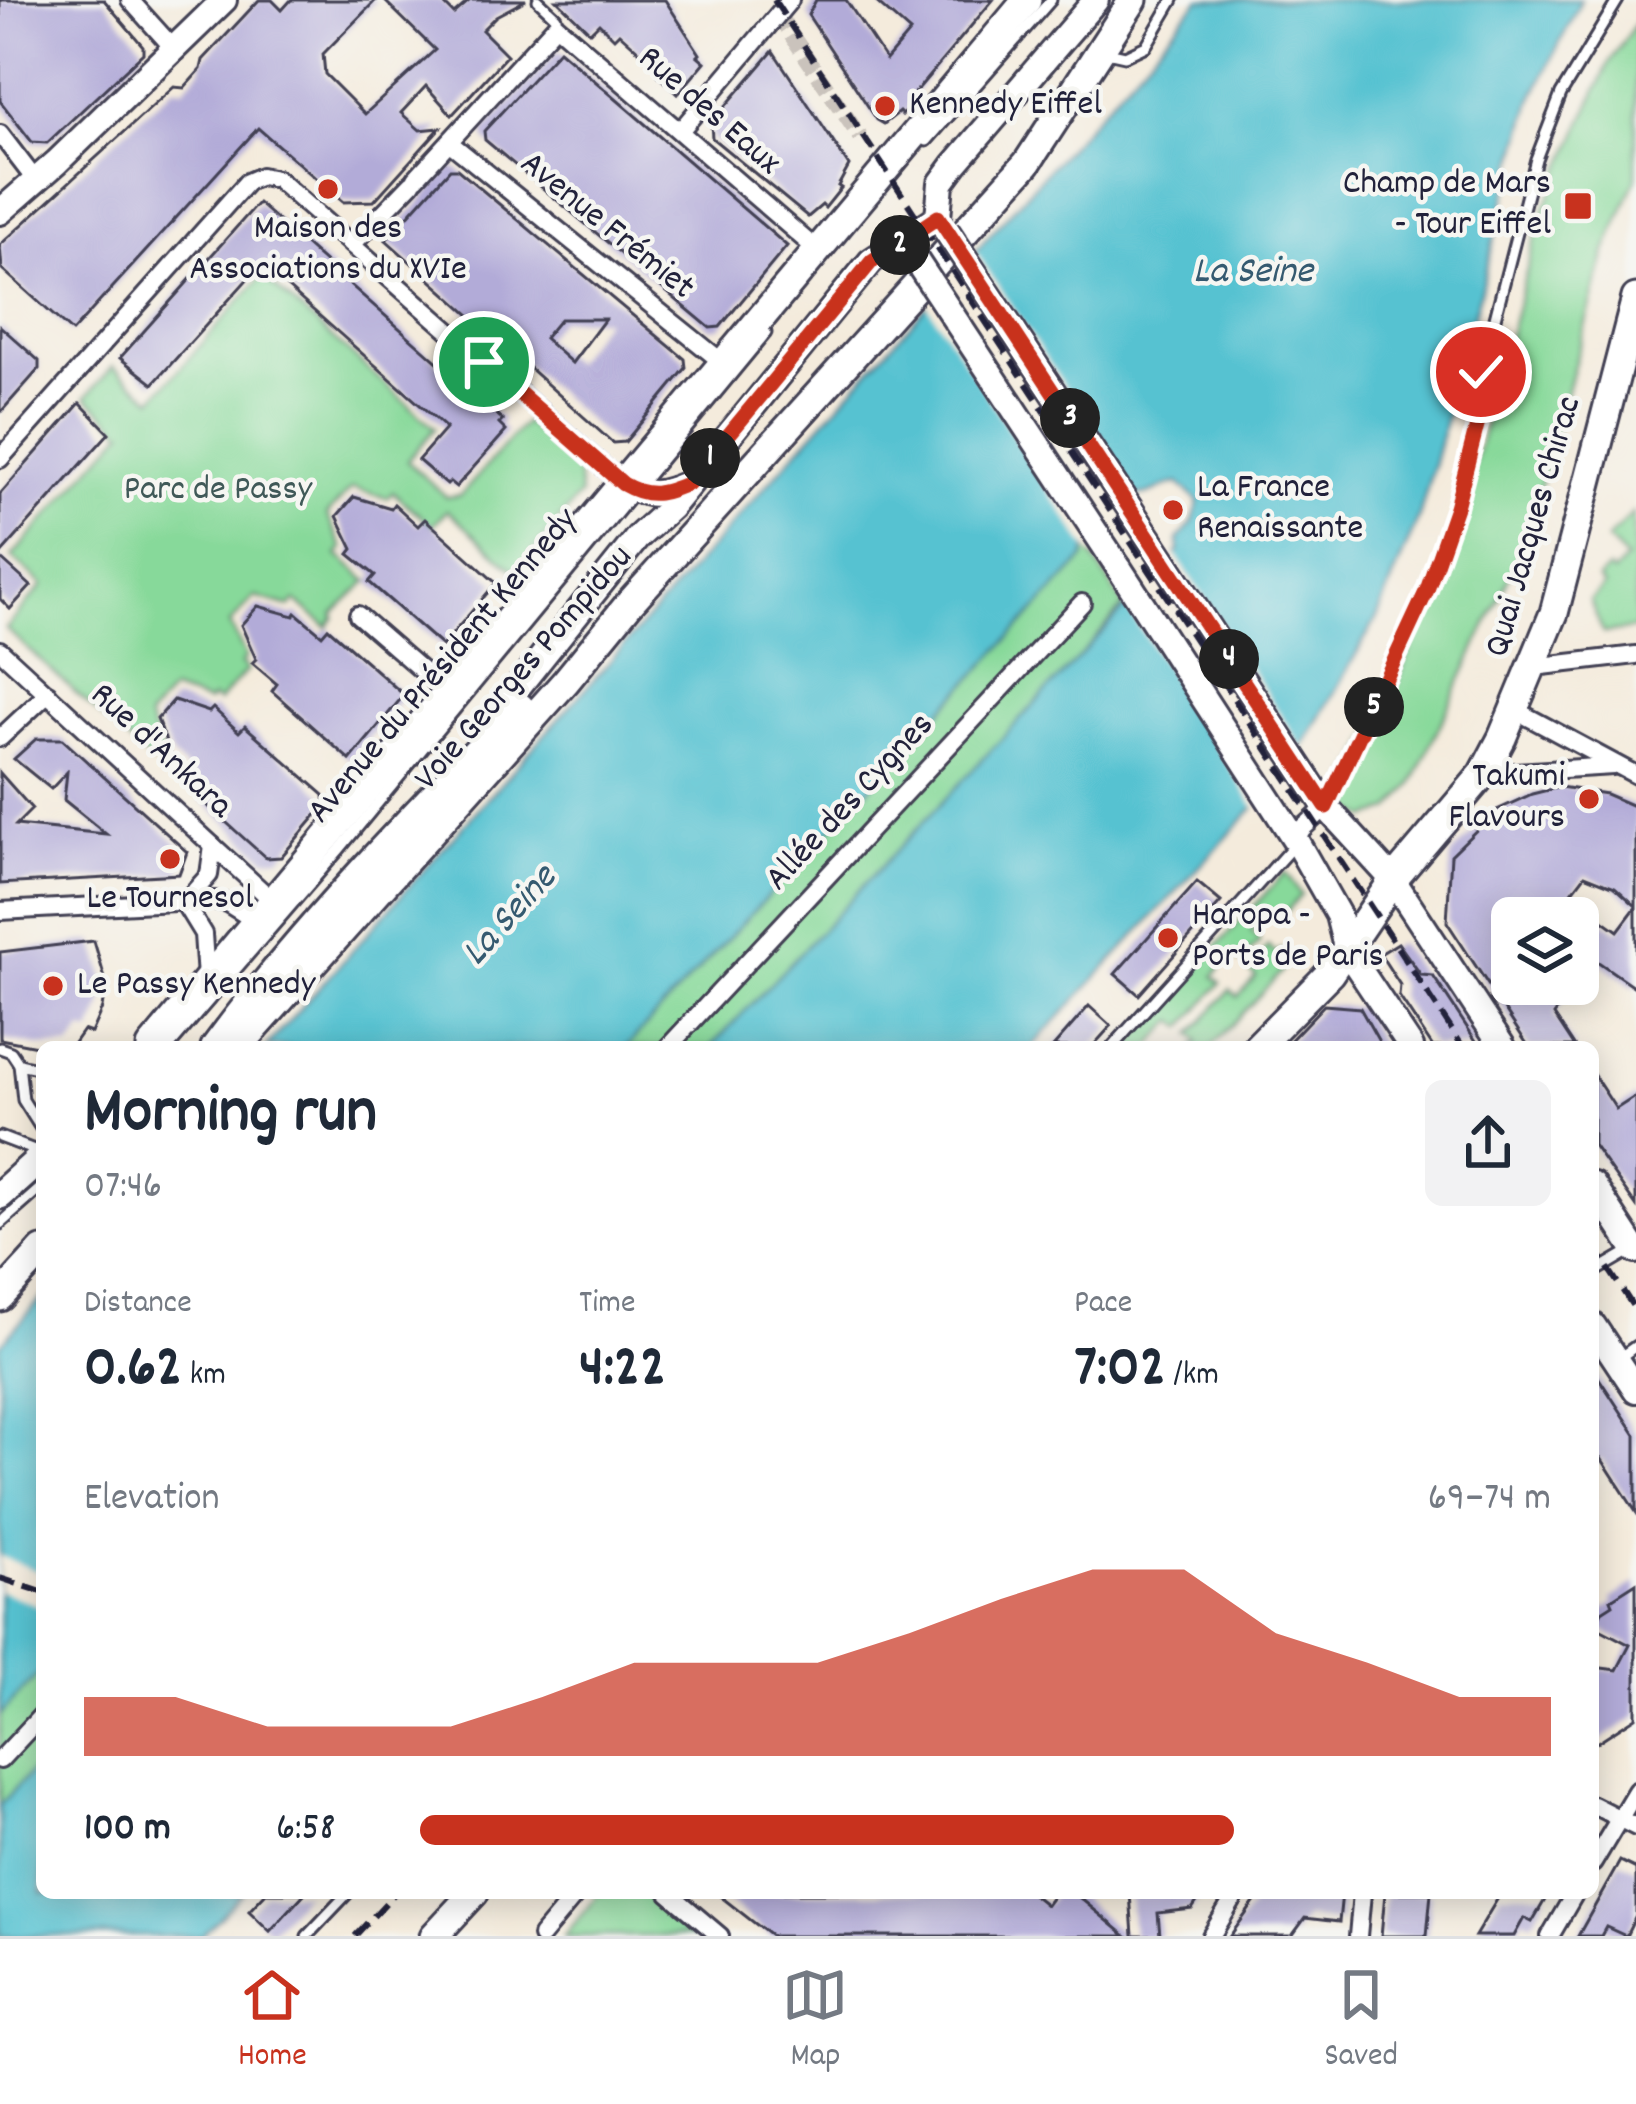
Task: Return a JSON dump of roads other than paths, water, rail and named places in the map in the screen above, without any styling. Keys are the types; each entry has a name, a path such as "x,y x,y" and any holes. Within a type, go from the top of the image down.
{"main road":[{"path":"0,212 224,0"},
{"name":"Avenue du Président Kennedy","path":"156,1041 268,917 448,693 630,488 722,362 1027,0"},
{"path":"1096,0 941,183 942,224 1322,800 1393,880 1498,1041"},
{"name":"Voie Georges Pompidou","path":"243,1041 566,682 628,605 1028,163 1133,0"},
{"path":"441,787 543,652 638,537 671,507 872,261 907,252 942,224"},
{"path":"907,252 1296,841 1339,915 1346,950 1407,1041"},
{"name":"Quai Jacques Chirac","path":"1263,1041 1346,950 1393,880 1483,774 1554,613 1636,298"},
{"path":"630,488 662,495 689,483"},
{"path":"220,1041 304,937 441,787 628,605"},
{"path":"268,917 304,937"},
{"path":"0,1195 36,1161"},
{"path":"1599,1194 1635,1250"},
{"path":"0,1297 36,1258"},
{"path":"1599,1330 1626,1353 1636,1390"},
{"path":"434,1936 468,1899"}],"street":[{"path":"130,0 175,50"},
{"path":"680,131 790,0"},
{"path":"352,245 556,26"},
{"name":"Rue des Eaux","path":"556,26 817,250"},
{"path":"0,134 36,181"},
{"name":"Avenue Frémiet","path":"450,143 722,362"},
{"path":"0,459 247,182 261,176 277,179 630,488"},
{"name":"Allée des Cygnes","path":"674,1041 1082,603"},
{"path":"358,615 448,693"},
{"name":"Rue d'Ankara","path":"0,650 213,846 268,917"},
{"path":"1534,667 1636,655"},
{"path":"0,738 48,693"},
{"path":"1515,710 1636,775"},
{"path":"1483,774 1614,766"},
{"path":"1296,841 1322,800"},
{"path":"184,903 209,875 213,846"},
{"path":"184,903 202,934 206,985"},
{"path":"0,911 227,903 268,917"},
{"path":"0,1760 36,1721"},
{"path":"1599,1856 1628,1823 1636,1791"},
{"path":"1599,1808 1628,1823"},
{"path":"541,1936 572,1899"},
{"path":"676,1899 720,1936"},
{"path":"1211,1936 1233,1899"},
{"path":"1358,1936 1361,1899"},
{"path":"1550,1936 1572,1899"},
{"path":"1195,1936 1221,1915"}],"lane":[{"path":"538,0 556,17 556,26"},
{"name":"Avenue du Président Kennedy","path":"174,1041 268,917 877,196 1051,0"},
{"path":"1102,50 1134,55 1145,46 1173,0"},
{"path":"1322,800 1409,633 1456,507 1484,398 1481,372 1536,160 1561,94 1618,0"},
{"path":"1117,1041 1296,841"},
{"path":"0,1048 11,1052 19,1064 23,1100 36,1121"},
{"path":"19,1064 36,1068"},
{"path":"0,1136 36,1152"},
{"path":"0,1224 36,1192"},
{"path":"1599,1270 1635,1250"},
{"path":"307,1936 342,1899"}],"water":[{"name":"La Seine","path":"1199,0 1581,0 1532,100 1420,514 1378,616 1302,749 1255,807 1038,1041 717,1041 1179,551 1178,540 1192,523 1199,502 1178,483 1135,495 1087,548 1084,559 632,1041 271,1041"},
{"path":"36,1305 36,1676 0,1715 0,1345"},
{"path":"36,1766 36,1899 236,1899 202,1936 0,1936 0,1805"}],"tunnel":[{"path":"778,15 860,137"}],"railway":[{"path":"774,0 1459,1041"},
{"path":"1599,1254 1636,1311"},
{"path":"0,1578 36,1590"},
{"path":"355,1936 389,1899"}],"place":[{"name":"Kennedy Eiffel","path":"885,106"},
{"name":"Maison des Associations du XVIe","path":"328,189"},
{"name":"Champ de Mars - Tour Eiffel","path":"1578,206"},
{"name":"La France Renaissante","path":"1173,510"},
{"name":"Takumi Flavours","path":"1589,799"},
{"name":"Le Tournesol","path":"170,859"},
{"name":"Haropa - Ports de Paris","path":"1168,938"},
{"name":"Le Passy Kennedy","path":"53,986"}],"park label":[{"name":"Parc de Passy","path":"218,491"}]}
